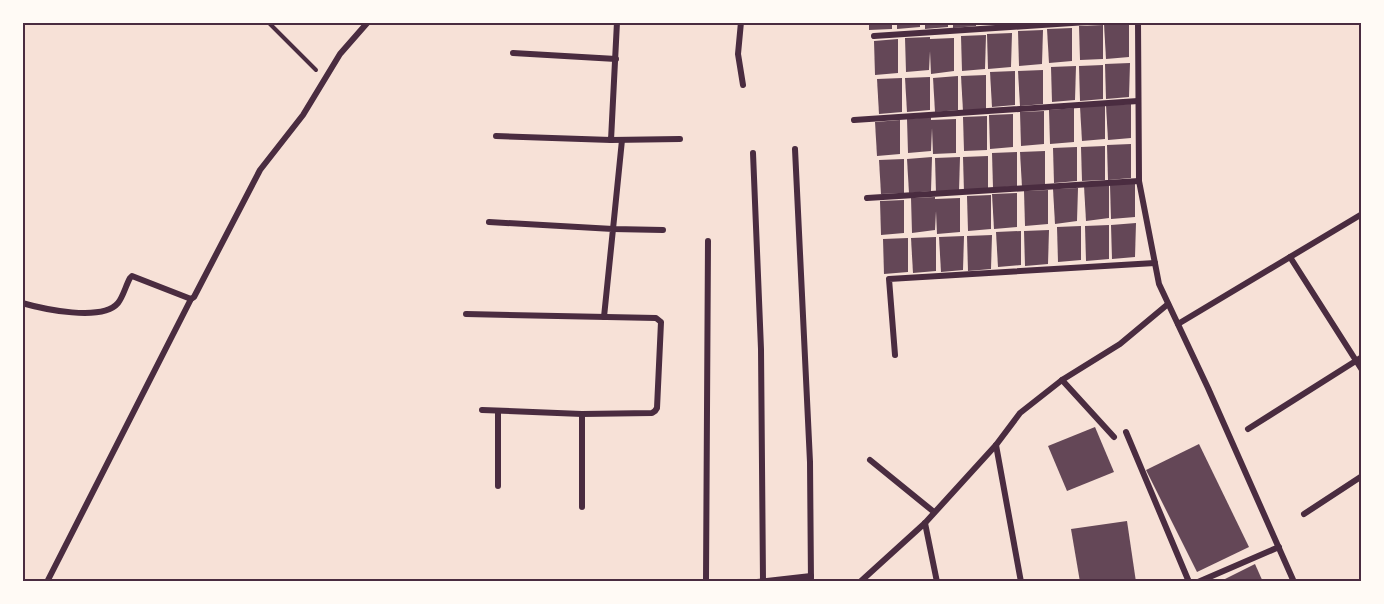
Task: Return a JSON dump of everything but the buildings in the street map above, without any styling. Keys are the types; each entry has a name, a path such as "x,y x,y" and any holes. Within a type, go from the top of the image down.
{"street":[{"path":"47,582 191,299 260,170 303,115 340,54 368,22"},
{"path":"611,140 617,22"},
{"path":"741,22 738,54 743,85"},
{"path":"874,36 1087,22"},
{"path":"1138,22 1139,181 1159,284 1294,582"},
{"path":"513,53 616,59"},
{"path":"855,120 1138,101"},
{"path":"496,136 611,140 680,138"},
{"path":"604,316 622,140"},
{"path":"757,582 811,579 810,462 795,149"},
{"path":"753,153 761,349 763,581"},
{"path":"867,198 1139,181"},
{"path":"1178,324 1362,214"},
{"path":"489,222 663,230"},
{"path":"708,240 706,580 708,582"},
{"path":"1290,257 1359,359 1362,370"},
{"path":"895,355 889,279 1155,263"},
{"path":"22,303 84,314 103,311 117,304 132,276 191,299"},
{"path":"860,582 925,523 996,445 1020,412 1062,380 1120,344 1168,304"},
{"path":"466,314 656,318 661,322 657,408 652,413 582,414 482,410"},
{"path":"1248,429 1359,359"},
{"path":"1062,380 1113,437"},
{"path":"498,411 498,486"},
{"path":"582,414 582,507"},
{"path":"1126,432 1189,582"},
{"path":"996,445 1021,582"},
{"path":"870,460 934,512"},
{"path":"1304,514 1362,477"},
{"path":"925,523 937,582"},
{"path":"1198,582 1280,548"}],"path":[{"path":"268,22 325,79"}]}
